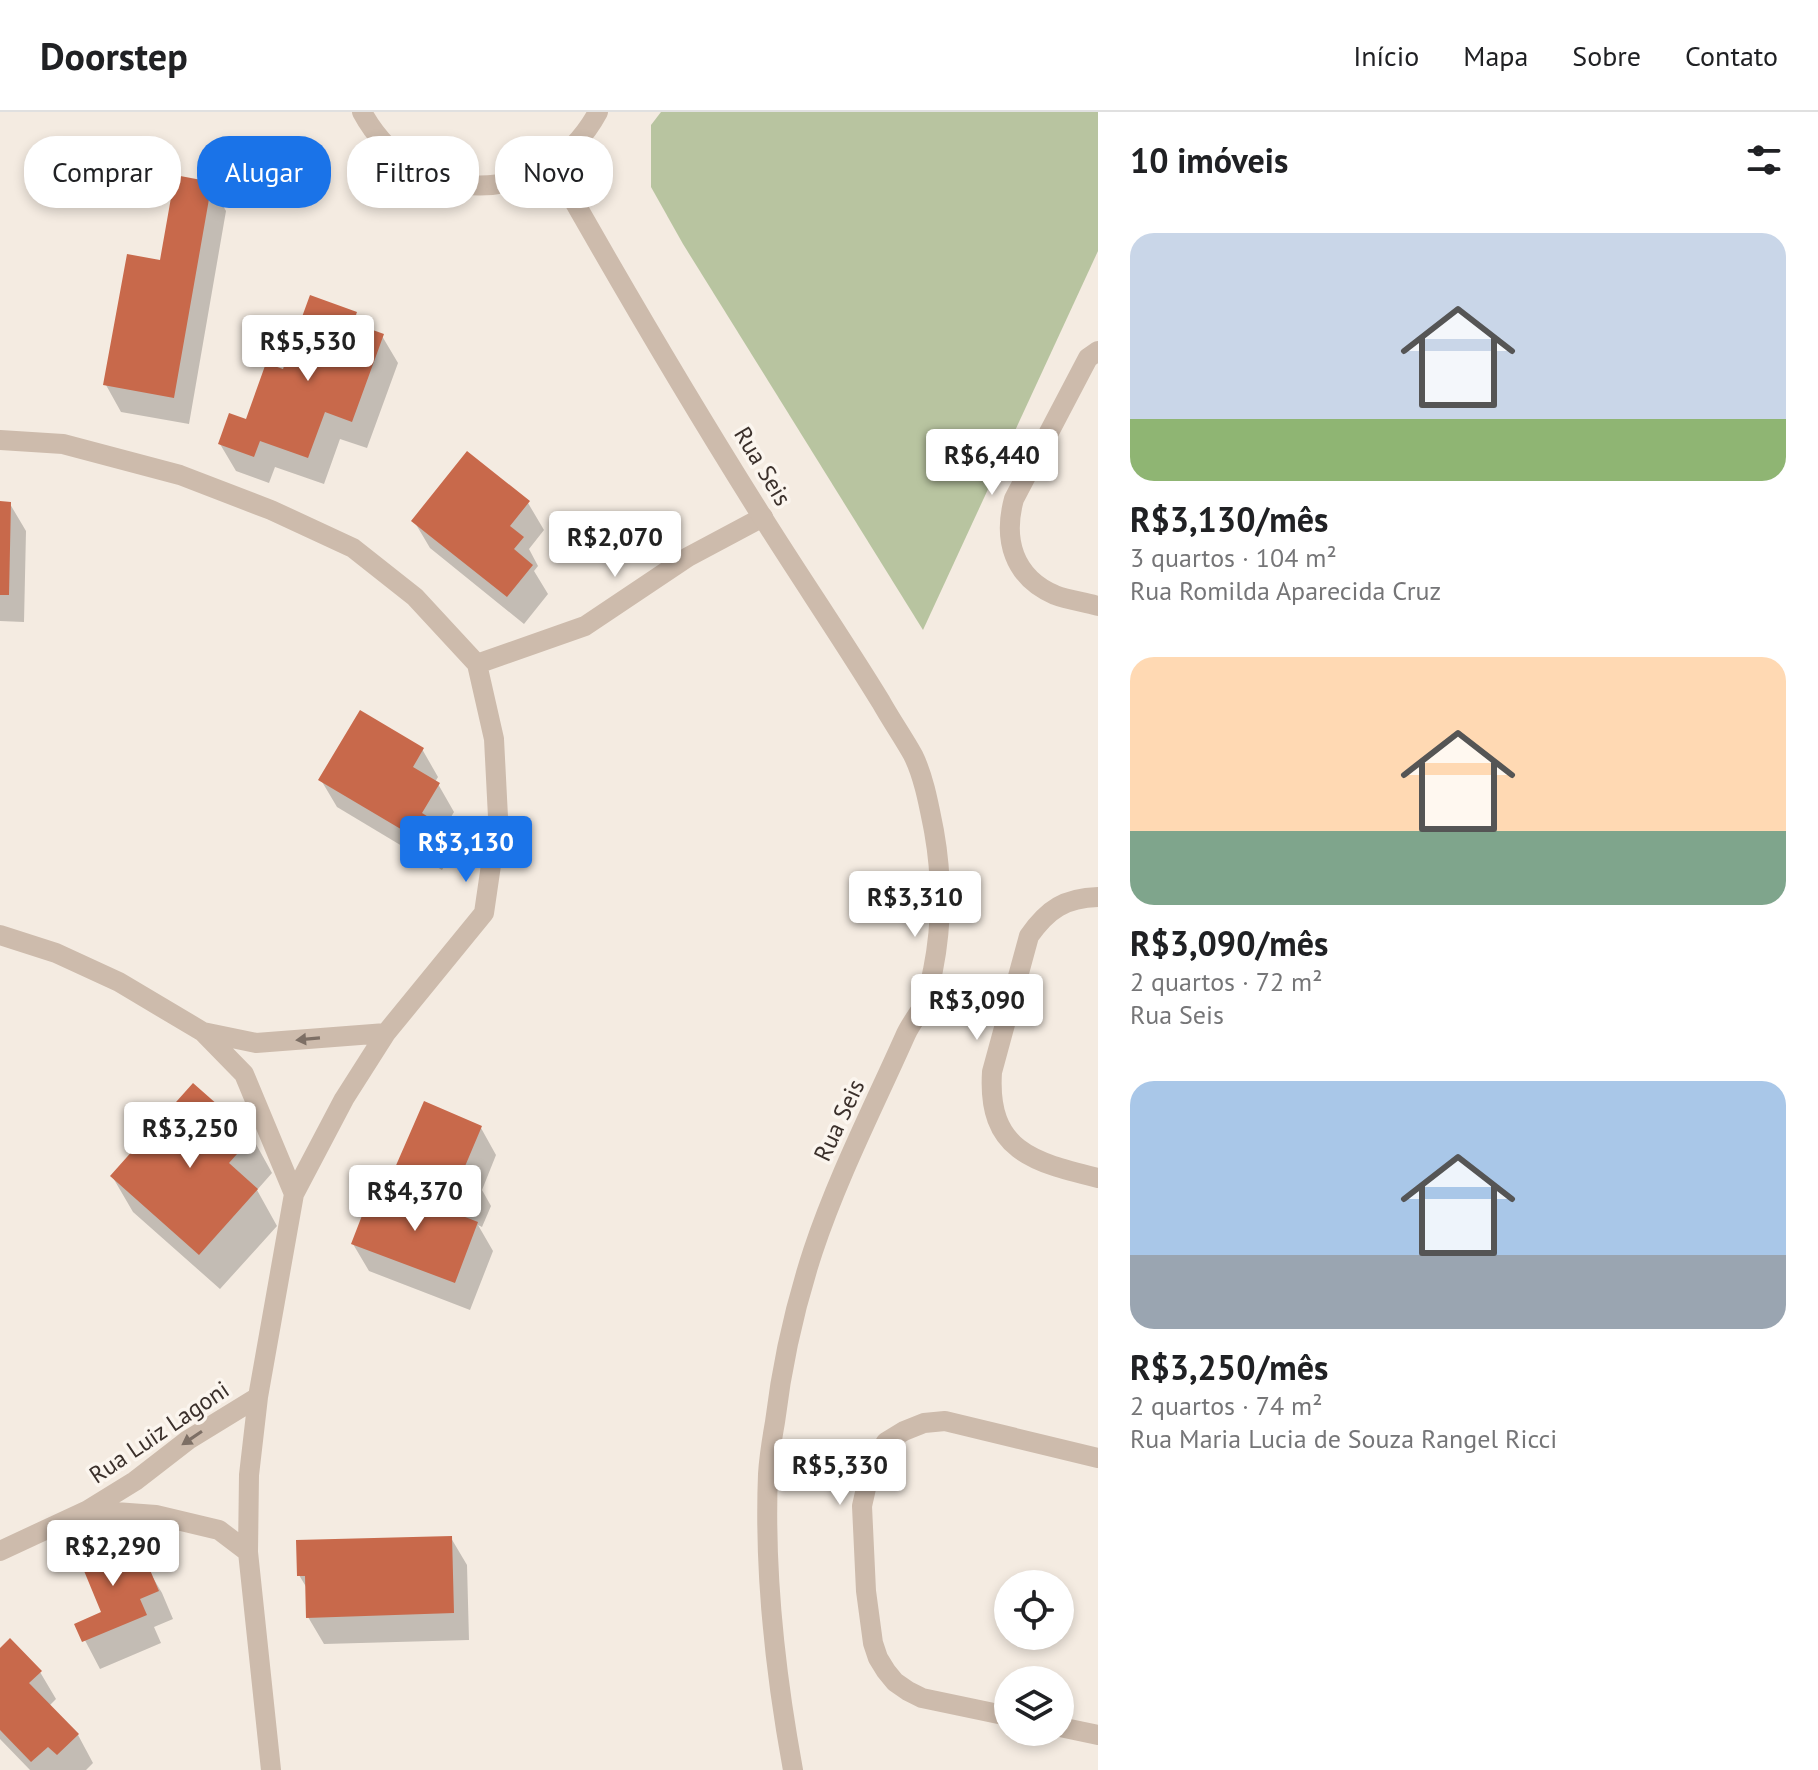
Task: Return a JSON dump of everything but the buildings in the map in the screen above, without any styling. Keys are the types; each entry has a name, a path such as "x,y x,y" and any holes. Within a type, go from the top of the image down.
{"street":[{"path":"362,112 387,148 407,164 430,176 454,183 495,185"},
{"path":"583,136 598,112"},
{"name":"Rua Seis","path":"578,208 763,517 914,758 931,820 938,872 939,914 936,956 927,998 908,1028 837,1186 813,1251 793,1320 778,1398 768,1470 767,1545 771,1621 793,1770"},
{"path":"1098,351 1088,358 1014,499 1009,529 1016,560 1027,575 1057,596 1098,606"},
{"path":"0,440 63,444 180,475 271,510 353,548 415,597 477,664 494,739 498,817 484,913 386,1033 344,1099 294,1194 258,1397 249,1475 248,1552 271,1770"},
{"path":"477,664 585,626 688,557 763,517"},
{"path":"1098,897 1079,898 1062,905 1042,918 1029,936 992,1072 991,1093 998,1124 1020,1150 1053,1167 1098,1178"},
{"path":"0,935 56,953 106,976 203,1032 244,1074 294,1194"},
{"path":"203,1032 256,1043 386,1033"},
{"name":"Rua Luiz Lagoni","path":"0,1551 88,1510 135,1481 188,1440 258,1397"},
{"path":"994,1713 922,1698 895,1682 878,1658 866,1591 862,1506 871,1466 886,1442 904,1431 924,1423 945,1421 1098,1458"},
{"name":"Rua Luiz Lagoni","path":"88,1510 156,1515 219,1530 248,1552"},
{"path":"1074,1730 1098,1735"}],"green space":[{"path":"661,112 1098,112 1098,251 923,630 683,244 651,187 651,125"}]}
